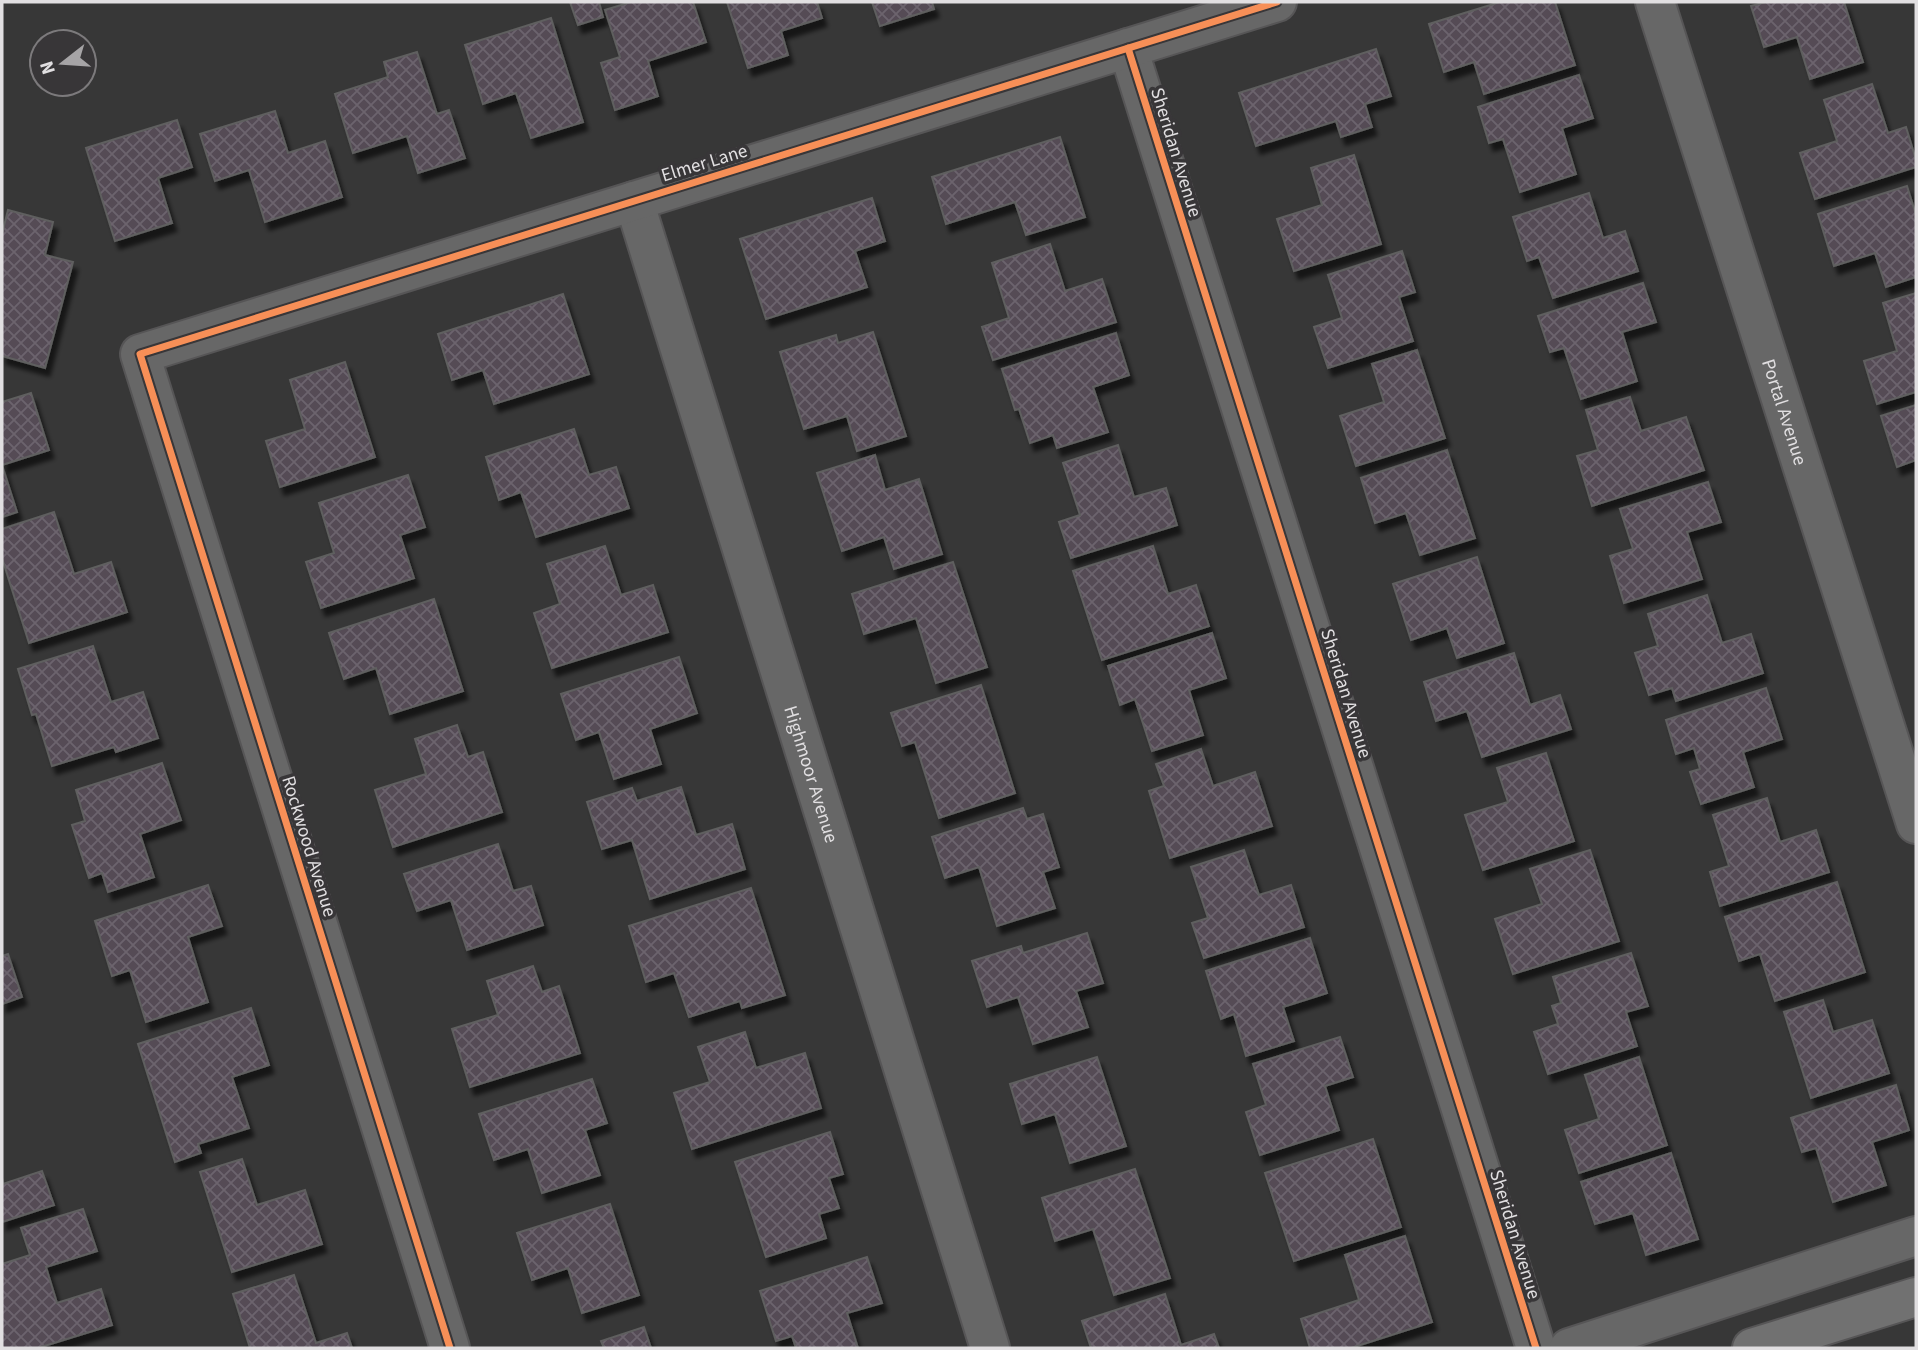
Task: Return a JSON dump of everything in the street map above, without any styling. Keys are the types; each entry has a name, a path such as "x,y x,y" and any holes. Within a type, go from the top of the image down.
{"main road":[{"path":"1752,1348 1916,1297"}],"street":[{"name":"Elmer Lane","path":"140,354 1277,2"},
{"name":"Portal Avenue","path":"1655,2 1916,824"},
{"name":"Sheridan Avenue","path":"1128,48 1536,1348"},
{"name":"Highmoor Avenue","path":"634,201 990,1348"},
{"name":"Rockwood Avenue","path":"140,354 450,1348"},
{"path":"1569,1348 1916,1236"}],"building":[{"path":"570,2 599,2 603,17 578,25"},
{"path":"631,2 693,2 706,42 648,61 658,96 615,110 601,63 620,57 605,10"},
{"path":"727,2 817,2 822,18 781,31 788,55 748,68"},
{"path":"872,2 932,2 934,9 880,26"},
{"path":"1500,2 1555,2 1575,65 1484,94 1474,62 1444,72 1429,24"},
{"path":"1766,2 1844,2 1863,62 1810,79 1797,37 1764,47 1751,6"},
{"path":"551,18 583,122 531,138 516,93 483,104 465,45"},
{"path":"1376,49 1391,96 1365,104 1372,127 1341,137 1336,121 1256,146 1239,93"},
{"path":"417,52 437,114 449,110 465,158 418,173 407,136 353,153 335,94 388,77 384,62"},
{"path":"1579,75 1593,118 1562,128 1576,174 1520,192 1503,139 1489,143 1478,107"},
{"path":"1872,84 1888,133 1906,127 1916,167 1815,199 1800,153 1837,141 1824,100"},
{"path":"275,111 288,153 325,141 342,197 265,222 249,170 215,181 200,134"},
{"path":"177,120 192,167 158,178 172,223 115,241 86,148"},
{"path":"1060,137 1085,217 1026,235 1015,202 946,224 932,177"},
{"path":"1354,155 1381,244 1294,271 1277,219 1322,205 1311,168"},
{"path":"1907,186 1916,215 1916,277 1886,287 1875,253 1834,266 1818,214"},
{"path":"1589,193 1603,238 1625,231 1638,271 1553,298 1539,257 1527,261 1513,217"},
{"path":"872,198 885,241 855,251 867,287 766,319 740,239"},
{"path":"8,210 53,222 45,255 73,262 45,368 2,356 2,234"},
{"path":"1050,244 1065,291 1102,279 1116,322 993,360 982,327 1009,318 992,263"},
{"path":"1402,251 1415,292 1399,297 1413,341 1328,368 1314,327 1342,318 1328,275"},
{"path":"1643,283 1656,322 1622,332 1637,381 1581,399 1564,348 1550,352 1538,316"},
{"path":"1916,293 1916,392 1877,404 1864,361 1897,351 1883,303"},
{"path":"563,294 589,374 494,404 483,370 452,380 438,334"},
{"path":"873,332 906,436 857,451 847,416 804,429 780,352 836,335 838,343"},
{"path":"1116,333 1129,375 1093,387 1108,432 1057,448 1053,435 1030,443 1019,409 1015,410 1002,369"},
{"path":"1417,350 1445,438 1356,466 1340,416 1384,402 1372,364"},
{"path":"345,362 375,457 280,487 266,441 305,429 290,380"},
{"path":"31,393 49,450 2,465 2,402"},
{"path":"1630,397 1641,431 1686,417 1704,470 1592,506 1577,456 1598,450 1586,410"},
{"path":"1916,405 1916,460 1897,467 1881,416"},
{"path":"574,429 589,475 616,467 629,508 536,537 521,492 499,500 486,457"},
{"path":"1118,445 1134,497 1166,488 1177,525 1071,558 1059,522 1080,515 1063,463"},
{"path":"1447,450 1475,538 1420,555 1406,513 1375,523 1361,478"},
{"path":"875,455 885,490 919,479 942,554 894,569 884,537 842,551 817,473"},
{"path":"2,465 17,512 2,517"},
{"path":"408,475 425,527 400,535 414,578 321,608 306,562 334,553 319,503"},
{"path":"1708,482 1721,522 1687,532 1702,579 1624,603 1610,556 1633,549 1620,509"},
{"path":"54,512 74,574 111,562 127,612 29,643 2,558 2,529"},
{"path":"605,546 621,595 653,585 668,632 552,668 534,613 560,604 547,564"},
{"path":"1153,546 1168,594 1196,585 1209,626 1102,660 1073,571"},
{"path":"1477,557 1504,643 1457,658 1447,628 1411,640 1393,584"},
{"path":"953,562 987,667 936,683 916,618 864,634 852,594"},
{"path":"1707,595 1722,643 1751,634 1763,673 1676,701 1672,688 1649,695 1635,653 1658,646 1648,614"},
{"path":"434,599 463,691 390,714 376,668 344,679 329,633"},
{"path":"1212,633 1226,678 1189,690 1203,735 1152,751 1135,699 1120,705 1108,666"},
{"path":"93,646 111,702 143,692 158,738 116,752 114,747 52,766 36,714 32,715 18,669"},
{"path":"1514,653 1530,705 1560,695 1571,729 1482,757 1467,711 1436,721 1424,682"},
{"path":"679,657 697,713 650,729 661,764 614,779 599,732 576,740 561,694"},
{"path":"981,685 1015,793 939,818 915,742 902,746 891,713"},
{"path":"1766,688 1782,739 1743,752 1754,787 1701,804 1690,772 1700,769 1694,748 1676,754 1666,720"},
{"path":"457,725 468,757 483,752 502,812 393,847 375,790 426,774 415,739"},
{"path":"1201,749 1213,786 1255,772 1272,826 1170,858 1149,791 1164,786 1156,764"},
{"path":"1546,753 1574,841 1483,870 1465,815 1508,802 1497,768"},
{"path":"162,763 181,820 140,834 154,877 108,892 102,873 89,878 72,825 85,821 76,790"},
{"path":"681,787 696,835 732,824 745,869 650,899 632,840 602,849 587,802 632,788 637,801"},
{"path":"1767,798 1780,842 1816,830 1829,872 1720,906 1710,872 1729,866 1713,815"},
{"path":"1023,808 1027,819 1043,814 1059,867 1043,872 1055,908 997,926 979,867 945,878 932,837"},
{"path":"498,844 513,891 531,886 543,925 467,950 451,900 417,911 404,874"},
{"path":"1244,850 1259,895 1291,885 1304,927 1204,958 1192,923 1208,918 1191,867"},
{"path":"1590,850 1619,941 1513,974 1495,919 1542,904 1530,869"},
{"path":"1837,882 1865,972 1775,1001 1760,954 1739,961 1725,917"},
{"path":"208,885 222,926 188,937 208,1002 146,1022 130,970 112,976 95,921"},
{"path":"751,888 785,995 742,1008 740,1001 689,1017 674,973 646,982 629,926"},
{"path":"1087,933 1103,983 1076,991 1088,1027 1033,1044 1018,997 987,1007 972,961 1021,946 1023,953"},
{"path":"1310,938 1327,993 1283,1007 1294,1041 1246,1056 1234,1014 1221,1019 1206,971"},
{"path":"1631,953 1648,1006 1626,1012 1637,1046 1548,1074 1534,1032 1558,1024 1552,1006 1561,1003 1553,977"},
{"path":"8,954 22,997 2,1004 2,956"},
{"path":"533,966 542,992 559,986 580,1053 470,1087 452,1029 498,1015 487,981"},
{"path":"1823,1000 1833,1032 1872,1020 1889,1073 1811,1098 1784,1012"},
{"path":"251,1008 269,1065 232,1077 249,1128 198,1144 201,1153 175,1162 138,1044"},
{"path":"745,1032 756,1068 805,1053 821,1108 692,1149 674,1093 710,1082 698,1047"},
{"path":"1340,1037 1353,1077 1325,1086 1339,1130 1260,1155 1246,1112 1266,1105 1253,1064"},
{"path":"1097,1057 1126,1146 1070,1163 1055,1114 1022,1124 1010,1084"},
{"path":"1639,1057 1667,1145 1579,1173 1565,1130 1599,1119 1585,1075"},
{"path":"592,1079 607,1123 585,1130 600,1175 542,1193 528,1149 494,1160 479,1114"},
{"path":"1896,1085 1909,1130 1872,1142 1886,1185 1833,1202 1816,1148 1802,1152 1791,1118"},
{"path":"830,1132 843,1174 829,1178 839,1208 819,1214 826,1238 766,1257 735,1162"},
{"path":"1373,1139 1401,1227 1294,1261 1265,1173"},
{"path":"1671,1153 1698,1239 1646,1255 1633,1213 1595,1224 1581,1182"},
{"path":"242,1159 257,1205 305,1190 322,1244 232,1272 200,1172"},
{"path":"1135,1169 1170,1278 1114,1295 1093,1229 1055,1241 1042,1198"},
{"path":"42,1171 54,1205 2,1222 2,1178 3,1184"},
{"path":"610,1204 639,1295 582,1313 568,1268 532,1280 517,1233"},
{"path":"83,1209 97,1251 46,1267 57,1303 101,1289 112,1325 38,1348 2,1348 2,1264 30,1255 21,1228"},
{"path":"1405,1236 1432,1322 1351,1348 1310,1348 1301,1319 1359,1300 1345,1255"},
{"path":"867,1257 882,1303 847,1313 858,1348 796,1348 792,1336 776,1341 760,1291"},
{"path":"294,1275 316,1343 347,1333 352,1348 250,1348 233,1294"},
{"path":"1165,1294 1181,1345 1214,1334 1219,1348 1091,1348 1082,1321"},
{"path":"644,1327 651,1348 604,1348 601,1341"}],"cycle path":[{"path":"450,1348 140,354 1277,2"},
{"path":"1128,48 1536,1348"}]}
